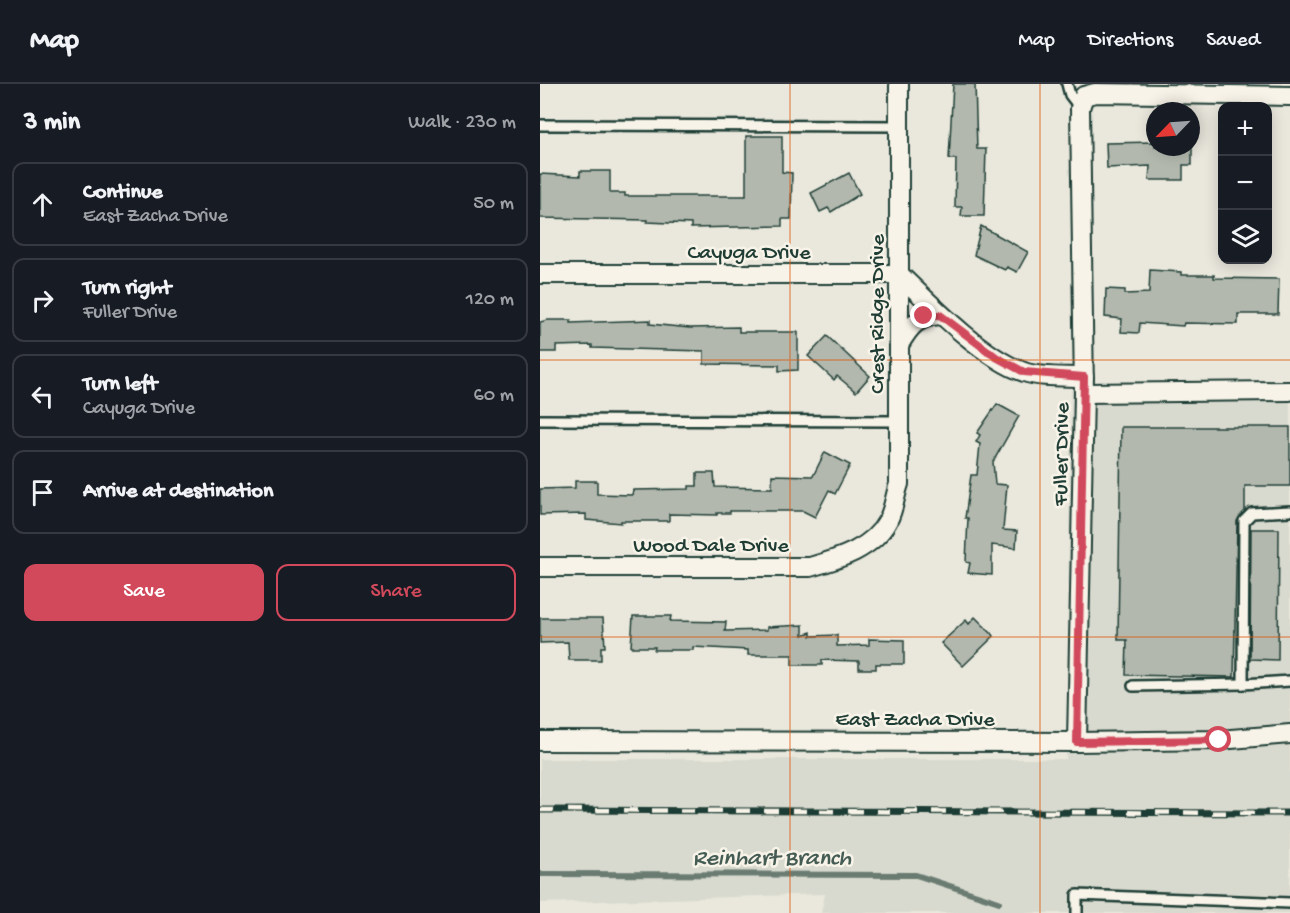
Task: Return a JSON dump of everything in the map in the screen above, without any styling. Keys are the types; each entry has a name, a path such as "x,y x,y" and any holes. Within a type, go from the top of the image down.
{"street":[{"name":"Crest Ridge Drive","path":"874,538 888,520 899,484 899,84"},
{"path":"1082,102 1095,93 1290,96"},
{"name":"Fuller Drive","path":"1077,742 1084,385 1082,102"},
{"name":"Cayuga Drive","path":"540,274 899,274"},
{"path":"899,274 940,315 996,357 1024,372 1084,385 1290,391"},
{"path":"899,345 910,326 924,316 940,315"},
{"name":"Wood Dale Drive","path":"540,567 810,567 844,557 874,538"},
{"name":"East Zacha Drive","path":"540,741 1077,742 1219,740 1290,734"}],"lane":[{"path":"1067,84 1070,95 1082,102"},
{"path":"540,125 899,126"},
{"path":"540,420 899,421"},
{"path":"1243,684 1244,521 1252,513 1290,511"},
{"path":"1133,686 1290,681"},
{"path":"1077,913 1077,895 1290,903"}],"shaded area":[{"path":"1290,386 1290,913 821,913 825,894 540,903 540,759 1066,759 1071,390"}],"building":[{"path":"953,84 975,84 977,149 986,149 984,216 961,216 962,207 955,207 956,159 949,159"},
{"path":"746,136 782,136 782,172 792,173 791,219 782,219 782,226 691,228 691,224 647,222 647,220 540,218 540,174 580,176 580,171 610,171 610,193 625,193 625,196 746,196"},
{"path":"1146,142 1146,156 1192,156 1192,165 1183,165 1183,180 1149,180 1150,166 1107,168 1106,143"},
{"path":"849,173 860,194 831,212 828,208 820,212 811,193"},
{"path":"981,226 1028,252 1017,272 1007,267 1005,270 974,255"},
{"path":"1150,270 1181,272 1181,275 1214,275 1214,278 1279,279 1278,314 1238,314 1238,324 1184,323 1183,326 1140,323 1139,333 1121,332 1122,319 1105,317 1106,289 1125,290 1125,294 1149,293"},
{"path":"571,320 571,323 650,320 650,324 690,328 739,327 739,332 798,332 798,370 779,371 779,365 704,364 704,351 592,348 592,345 556,346 556,352 540,352 540,322"},
{"path":"827,336 870,376 856,392 837,376 834,380 808,356"},
{"path":"997,404 1019,416 993,462 995,484 1007,485 1003,530 1017,531 1016,548 992,545 992,575 968,573 970,563 966,562 968,518 965,518 971,475 977,475 980,444 976,442 980,435 977,433"},
{"path":"1121,427 1290,427 1290,486 1245,486 1245,511 1237,521 1234,677 1126,675 1127,640 1118,640"},
{"path":"825,452 850,465 835,494 829,490 815,517 803,511 730,511 730,513 717,513 717,515 669,514 669,521 621,521 621,523 586,520 586,514 540,515 540,489 575,488 575,481 597,481 597,494 632,495 633,490 689,489 689,486 697,486 697,473 714,473 715,487 772,488 772,475 813,476"},
{"path":"1251,529 1279,529 1278,660 1250,659"},
{"path":"633,616 671,616 670,621 726,622 725,631 767,630 767,627 803,625 803,635 811,632 811,636 837,635 837,646 869,645 869,639 904,640 904,664 876,664 876,669 859,669 859,661 822,660 822,665 792,665 792,655 748,655 748,650 693,647 693,650 654,650 655,647 631,647"},
{"path":"975,617 994,636 963,666 941,643 966,620 969,624"},
{"path":"540,618 603,618 605,647 601,647 601,660 569,660 568,642 540,643"}],"waterway":[{"name":"Reinhart Branch","path":"540,874 916,875 999,902"}],"railway":[{"path":"540,810 1290,813"}],"route":[{"path":"924,316 940,315 996,357 1024,372 1084,377 1077,742 1219,740"}]}
